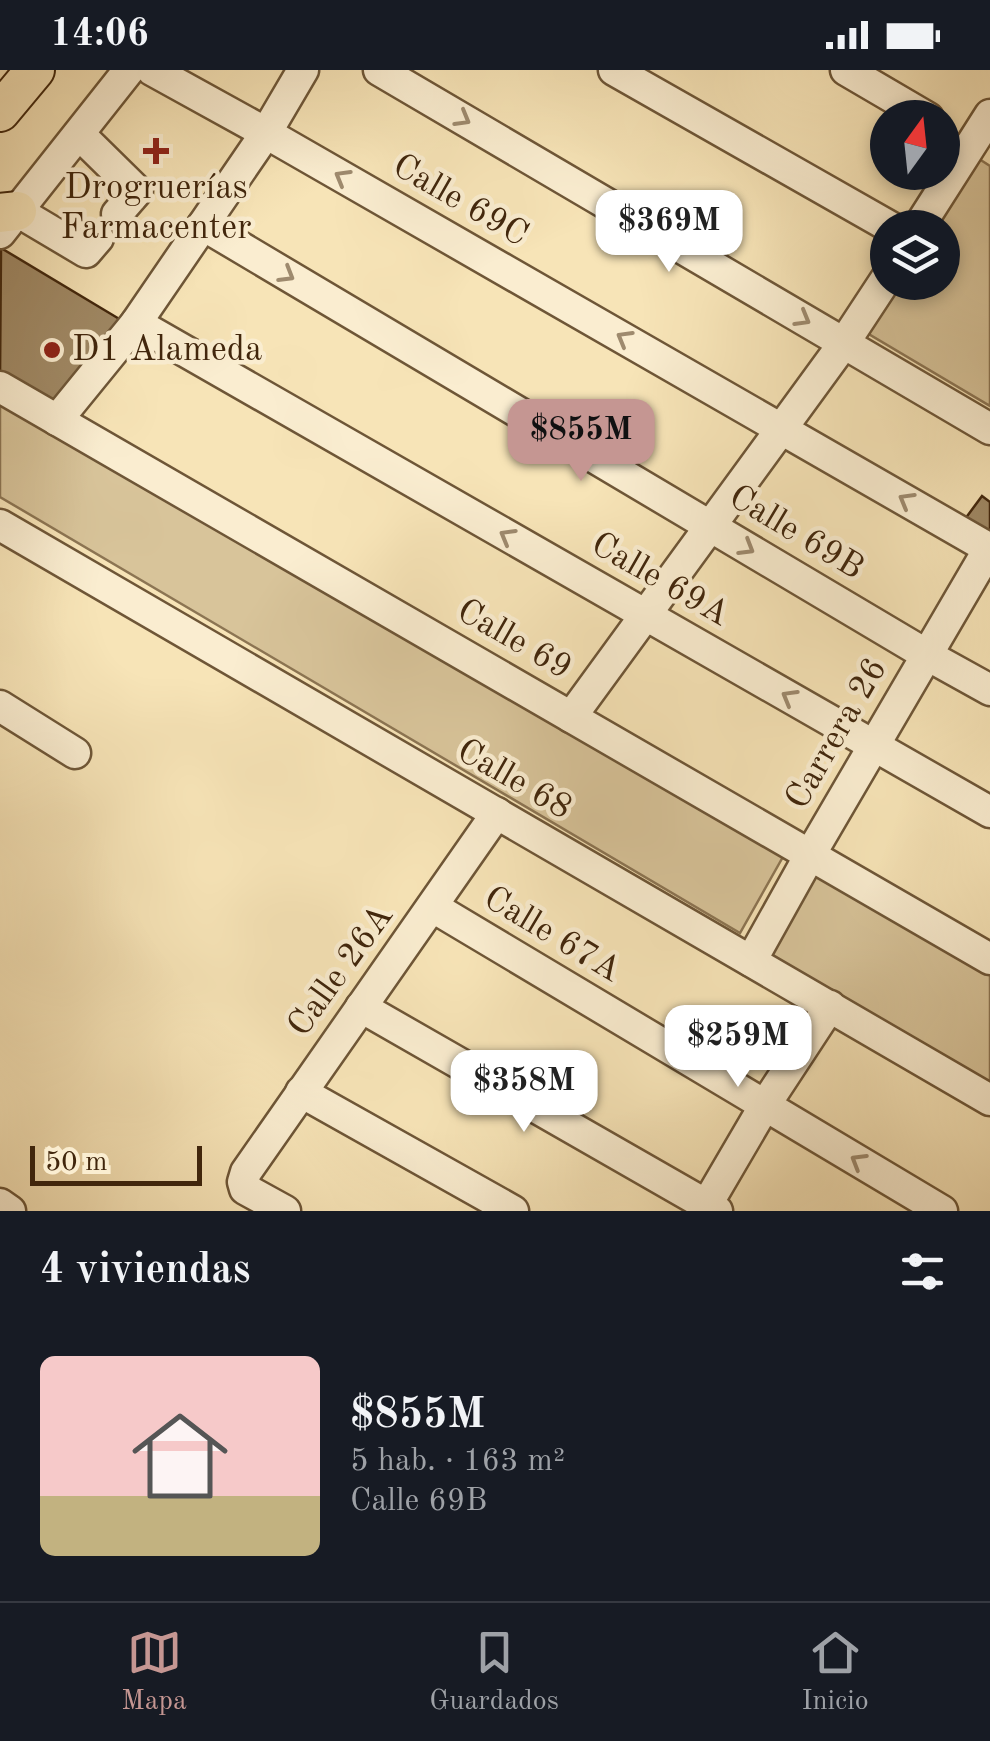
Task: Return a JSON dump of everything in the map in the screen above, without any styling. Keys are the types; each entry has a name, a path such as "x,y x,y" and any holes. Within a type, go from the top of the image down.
{"main road":[{"path":"0,112 36,70"}],"street":[{"path":"98,238 86,252 6,219 129,70"},
{"name":"Calle 69C","path":"152,70 990,548"},
{"path":"57,420 136,323 266,133 303,70"},
{"path":"379,70 990,429"},
{"path":"614,70 870,215"},
{"path":"846,70 897,100"},
{"path":"932,210 982,148 990,115"},
{"path":"79,134 137,191 118,214"},
{"path":"960,136 982,148"},
{"name":"Calle 69B","path":"203,225 990,690"},
{"path":"572,717 872,300"},
{"name":"Calle 69A","path":"136,323 990,812"},
{"name":"Calle 69","path":"0,387 990,958"},
{"name":"Calle 68","path":"0,525 990,1100"},
{"name":"Carrera 26","path":"751,961 990,548"},
{"path":"0,706 75,753"},
{"name":"Calle 26A","path":"285,1211 244,1189 246,1172 497,813"},
{"name":"Calle 67A","path":"433,907 942,1211"},
{"path":"360,1007 709,1209 764,1105 830,1006"},
{"path":"301,1092 513,1211"},
{"path":"0,1204 10,1211"}],"shaded area":[{"path":"976,157 990,166 990,406 862,330 882,300 960,300 960,210 940,210 954,190 960,190 960,181"},
{"path":"0,399 784,855 740,933 0,497"},
{"path":"816,872 990,972 990,1088 767,958"}],"building":[{"name":"D1 Alameda","path":"1,248 126,323 56,410 0,378"},
{"path":"982,496 990,502 990,532 965,519"}],"place":[{"name":"Drogruerías Farmacenter","path":"156,151"},
{"name":"D1 Alameda","path":"52,350"}]}
